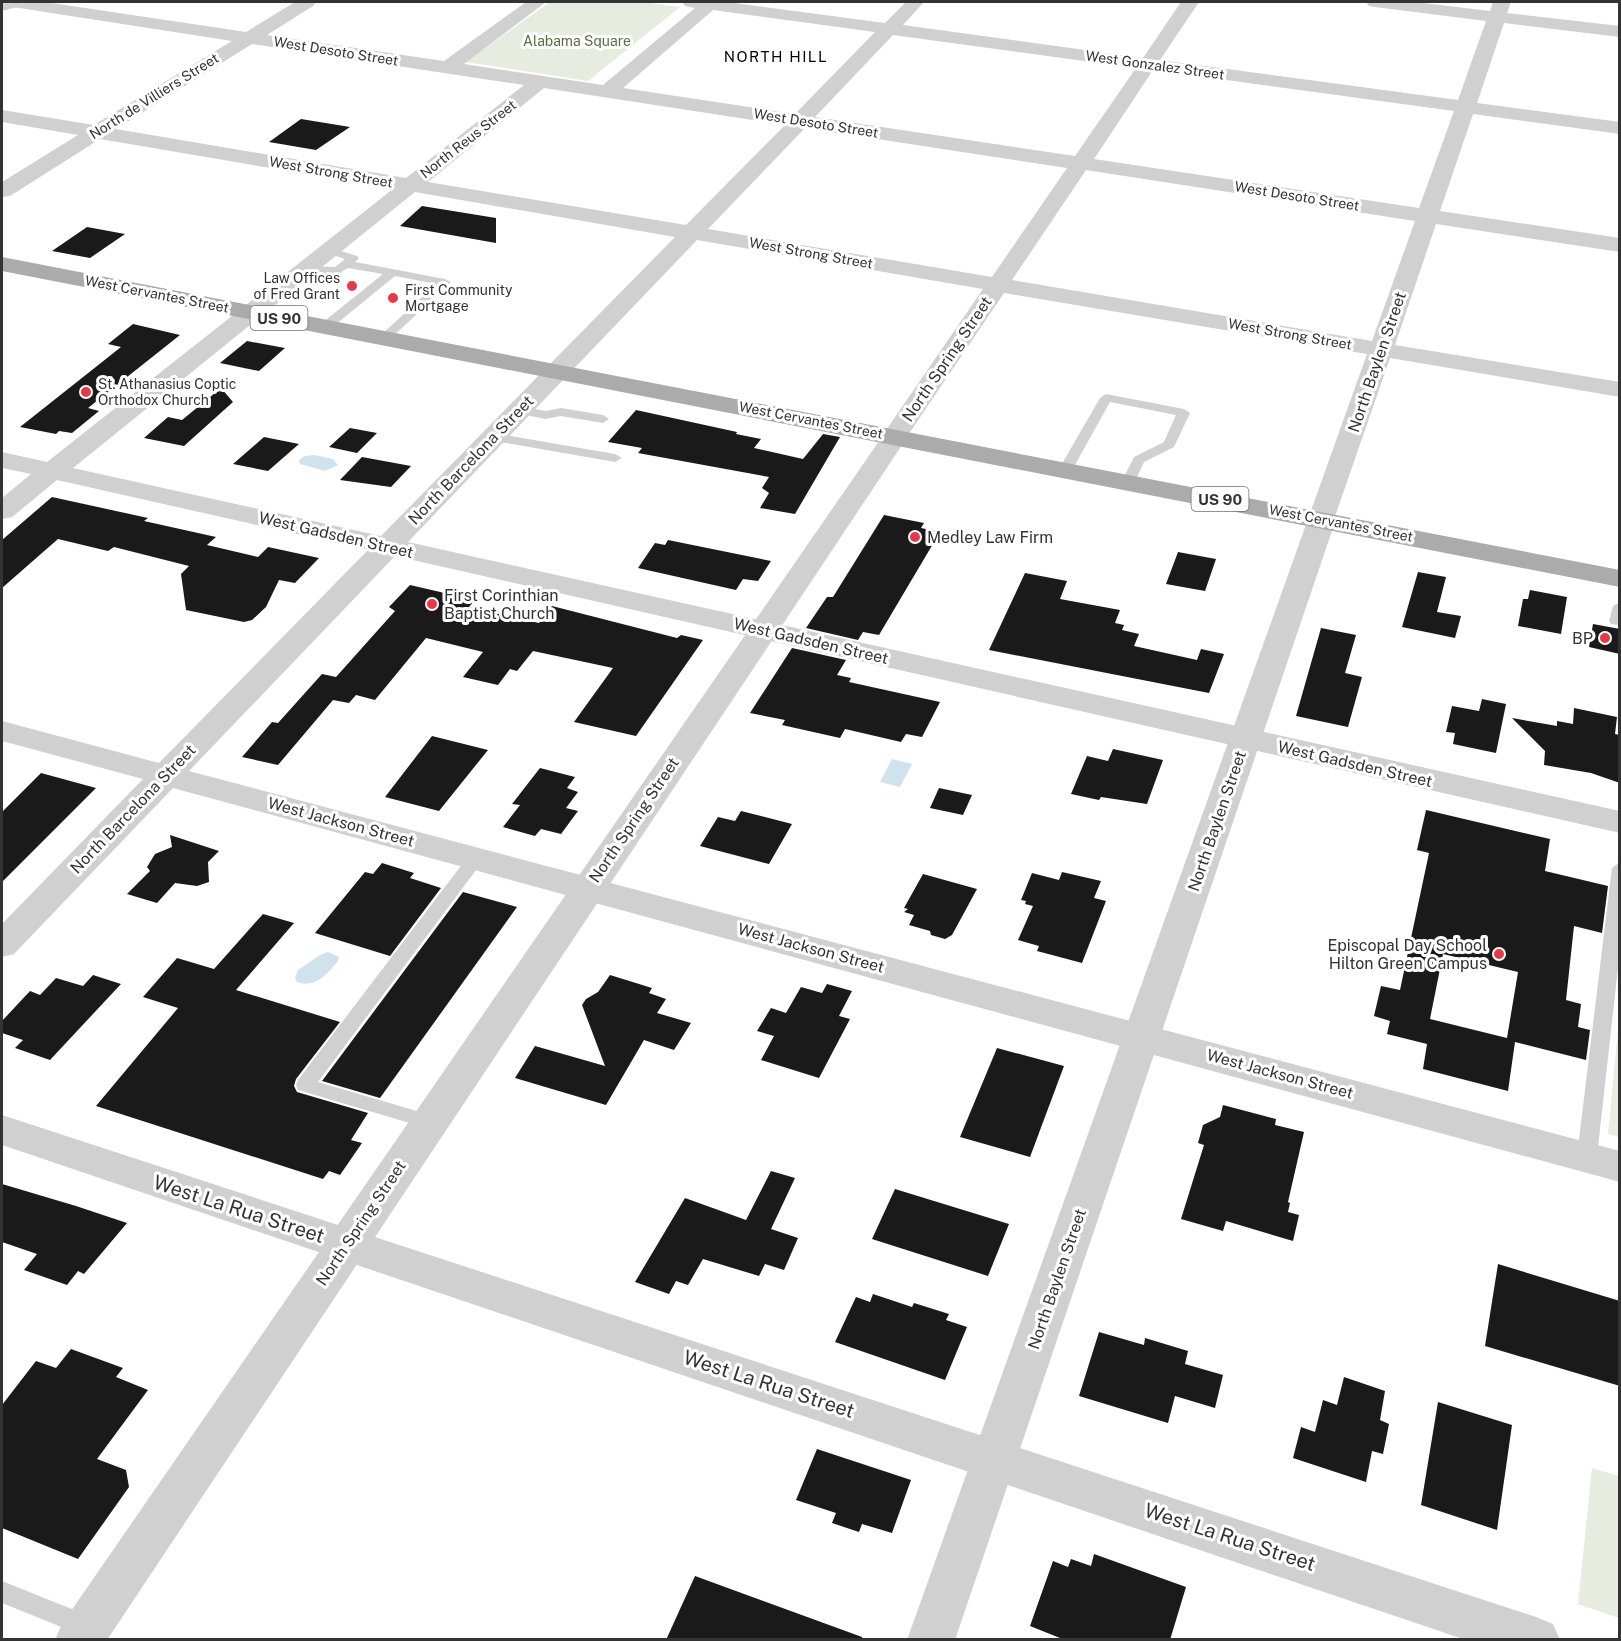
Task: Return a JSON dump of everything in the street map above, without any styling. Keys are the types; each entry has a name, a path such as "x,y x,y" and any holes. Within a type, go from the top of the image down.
{"main road":[{"name":"West Cervantes Street","path":"2,264 1129,481 1620,579"}],"street":[{"name":"North de Villiers Street","path":"2,191 307,2"},
{"path":"447,68 537,2"},
{"name":"North Barcelona Street","path":"2,945 915,2"},
{"name":"North Spring Street","path":"83,1633 1190,2"},
{"path":"1375,2 1500,9 1620,32"},
{"name":"West Desoto Street","path":"10,3 1620,244"},
{"path":"607,92 701,3"},
{"name":"West Gonzalez Street","path":"701,3 1620,128"},
{"name":"North Baylen Street","path":"931,1640 1500,9"},
{"name":"North Reus Street","path":"2,511 304,269 337,257 409,185 540,82"},
{"name":"West Strong Street","path":"2,116 1620,390"},
{"name":"West Gadsden Street","path":"2,460 1620,822"},
{"name":"West Jackson Street","path":"2,731 1587,1156 1620,1167"},
{"name":"West La Rua Street","path":"2,1130 1536,1640"}],"lane":[{"path":"337,257 393,272 445,282 384,338"},
{"path":"326,326 393,272"},
{"path":"1066,469 1106,398 1184,413 1168,444 1139,460 1129,481"},
{"path":"519,410 546,415 561,412 603,419"},
{"path":"494,437 615,458"},
{"path":"1620,606 1616,621 1620,621"},
{"path":"430,1122 305,1085 476,858"},
{"path":"1587,1156 1620,868"},
{"path":"2,1592 83,1633"}],"green space":[{"name":"Alabama Square","path":"550,2 643,2 680,7 588,81 466,62"},
{"path":"1619,1020 1619,1137 1608,1134"},
{"path":"1592,1468 1619,1476 1619,1618 1578,1604"}],"water":[{"path":"315,455 333,459 338,465 325,471 300,464 299,460 305,456"},
{"path":"892,759 912,764 900,787 880,782"},
{"path":"328,952 339,957 325,975 315,982 297,982 295,978 298,970 316,957"}],"building":[{"path":"301,119 350,127 316,150 269,142"},
{"path":"422,206 496,218 496,243 400,226"},
{"path":"87,227 125,234 90,258 52,251"},
{"path":"133,324 180,335 88,408 99,411 72,433 59,431 56,434 20,427 121,347 108,344"},
{"path":"247,341 285,348 259,371 220,363"},
{"path":"221,388 233,402 184,446 144,438 168,417 182,420"},
{"path":"636,410 761,439 754,448 803,459 823,434 840,437 795,514 760,508 769,493 762,488 769,477 638,453 642,448 608,442"},
{"path":"350,428 377,433 357,453 329,447"},
{"path":"264,437 299,444 268,471 233,464"},
{"path":"362,457 411,466 391,487 340,480"},
{"path":"52,497 148,518 144,521 216,537 207,545 258,557 268,547 319,558 295,583 279,580 266,607 252,620 244,622 186,610 181,574 189,566 114,547 108,551 58,539 2,588 2,540"},
{"path":"884,515 924,523 921,528 940,532 879,635 863,632 858,640 806,628 827,597 833,597"},
{"path":"668,540 771,561 758,581 743,579 736,590 638,568 655,543 665,545"},
{"path":"1178,552 1216,559 1205,591 1166,584"},
{"path":"1418,572 1446,577 1437,612 1461,616 1455,638 1402,627"},
{"path":"1025,573 1067,581 1060,599 1120,610 1115,623 1124,625 1122,630 1139,634 1134,646 1197,660 1201,649 1224,654 1209,693 989,650"},
{"path":"410,585 475,600 469,607 539,623 552,606 677,638 681,635 703,640 636,736 574,722 613,668 533,651 517,671 510,669 498,685 463,677 483,652 426,638 375,700 356,695 349,703 333,700 278,765 242,757 272,722 278,723 322,674 336,677 395,611 389,607"},
{"path":"1530,590 1567,597 1561,634 1518,626 1523,599 1528,599"},
{"name":"BP","path":"1593,624 1620,629 1620,654 1589,647"},
{"path":"1321,628 1356,635 1345,673 1362,677 1348,727 1296,716"},
{"path":"792,648 846,660 837,675 851,678 849,682 940,702 922,737 906,734 901,742 845,729 840,738 782,725 785,720 750,713"},
{"path":"1482,699 1506,704 1496,753 1453,744 1455,733 1446,732 1452,706 1479,711"},
{"path":"1574,708 1617,717 1615,734 1620,735 1620,783 1591,773 1544,765 1545,751 1512,718 1557,726 1557,721 1573,724"},
{"path":"432,736 488,750 439,811 385,797"},
{"path":"1113,749 1163,760 1147,804 1101,797 1099,800 1071,794 1087,756 1108,761"},
{"path":"540,768 575,777 567,788 578,792 566,808 578,811 561,834 541,829 535,836 503,827 520,805 512,804"},
{"path":"41,773 96,788 2,882 2,812"},
{"path":"939,788 972,795 963,815 930,808"},
{"name":"Episcopal Day School Hilton Green Campus","path":"1426,810 1550,839 1545,871 1608,886 1602,933 1574,926 1566,1000 1581,1004 1578,1027 1590,1030 1586,1060 1515,1042 1508,1091 1423,1069 1427,1044 1387,1034 1390,1021 1374,1016 1381,986 1400,990 1429,853 1417,850","holes":["1443,954 1518,972 1507,1038 1430,1019"]},
{"path":"741,811 792,824 769,864 700,846 718,817 735,821"},
{"path":"170,835 219,851 208,862 209,882 197,886 175,883 157,903 127,894 150,871 147,867 155,854 172,847"},
{"path":"382,863 414,873 410,878 441,888 390,956 315,933 365,872 373,874"},
{"path":"1062,872 1101,881 1094,898 1106,901 1082,963 1037,951 1039,946 1018,940 1033,906 1021,900 1032,873 1059,880"},
{"path":"923,874 977,889 952,935 945,939 931,935 930,931 909,925 914,915 904,912 908,909 904,908"},
{"path":"463,892 517,907 380,1098 322,1081"},
{"path":"263,914 294,923 236,990 340,1022 296,1079 294,1086 297,1092 368,1113 351,1140 362,1143 340,1175 329,1171 323,1179 96,1106 178,1008 143,997 177,958 214,969"},
{"path":"93,975 121,984 50,1060 15,1048 23,1040 2,1033 2,1021 30,991 40,995 56,978 83,986"},
{"path":"610,975 652,988 649,993 666,999 657,1013 691,1023 674,1050 644,1040 606,1105 515,1078 535,1046 605,1066 582,1005 586,999 598,992"},
{"path":"827,984 852,991 839,1016 850,1019 819,1078 761,1060 774,1036 757,1031 771,1008 786,1013 801,987 822,993"},
{"path":"997,1048 1064,1066 1030,1157 960,1137"},
{"path":"1223,1105 1276,1119 1275,1125 1304,1132 1288,1202 1290,1203 1288,1212 1299,1215 1293,1241 1226,1221 1223,1231 1181,1219 1204,1145 1198,1143 1203,1125 1220,1117"},
{"path":"771,1171 795,1178 771,1229 798,1238 784,1270 765,1264 759,1276 703,1259 688,1285 676,1281 669,1294 635,1282 685,1198 746,1220"},
{"path":"2,1184 127,1223 84,1274 78,1271 67,1285 24,1270 37,1254 2,1242"},
{"path":"895,1189 1009,1224 988,1276 872,1239"},
{"path":"1498,1264 1620,1301 1620,1386 1485,1346"},
{"path":"873,1294 912,1307 914,1303 949,1314 946,1320 967,1327 945,1380 835,1342 856,1297 870,1302"},
{"path":"1099,1332 1144,1345 1145,1338 1188,1351 1185,1364 1223,1375 1215,1408 1175,1396 1168,1423 1079,1396"},
{"path":"71,1349 123,1368 116,1377 148,1390 97,1459 126,1470 129,1487 78,1559 2,1528 2,1405 36,1361 56,1368"},
{"path":"1344,1377 1385,1391 1380,1420 1389,1424 1383,1454 1372,1451 1366,1482 1293,1458 1301,1427 1315,1432 1323,1400 1337,1405"},
{"path":"1438,1402 1512,1425 1497,1530 1421,1505"},
{"path":"817,1449 911,1480 892,1533 862,1524 859,1532 832,1523 836,1513 796,1500"},
{"path":"1094,1554 1186,1587 1170,1640 1065,1640 1030,1626 1053,1561 1068,1567 1071,1559 1091,1566"},
{"path":"695,1576 862,1637 862,1640 666,1640"}],"place":[{"name":"Law Offices of Fred Grant","path":"352,286"},
{"name":"First Community Mortgage","path":"393,298"},
{"name":"St. Athanasius Coptic Orthodox Church","path":"86,392"},
{"name":"Medley Law Firm","path":"915,537"},
{"name":"First Corinthian Baptist Church","path":"432,604"},
{"name":"BP","path":"1605,638"},
{"name":"Episcopal Day School Hilton Green Campus","path":"1499,954"}],"district":[{"name":"NORTH HILL","path":"776,56"}]}
